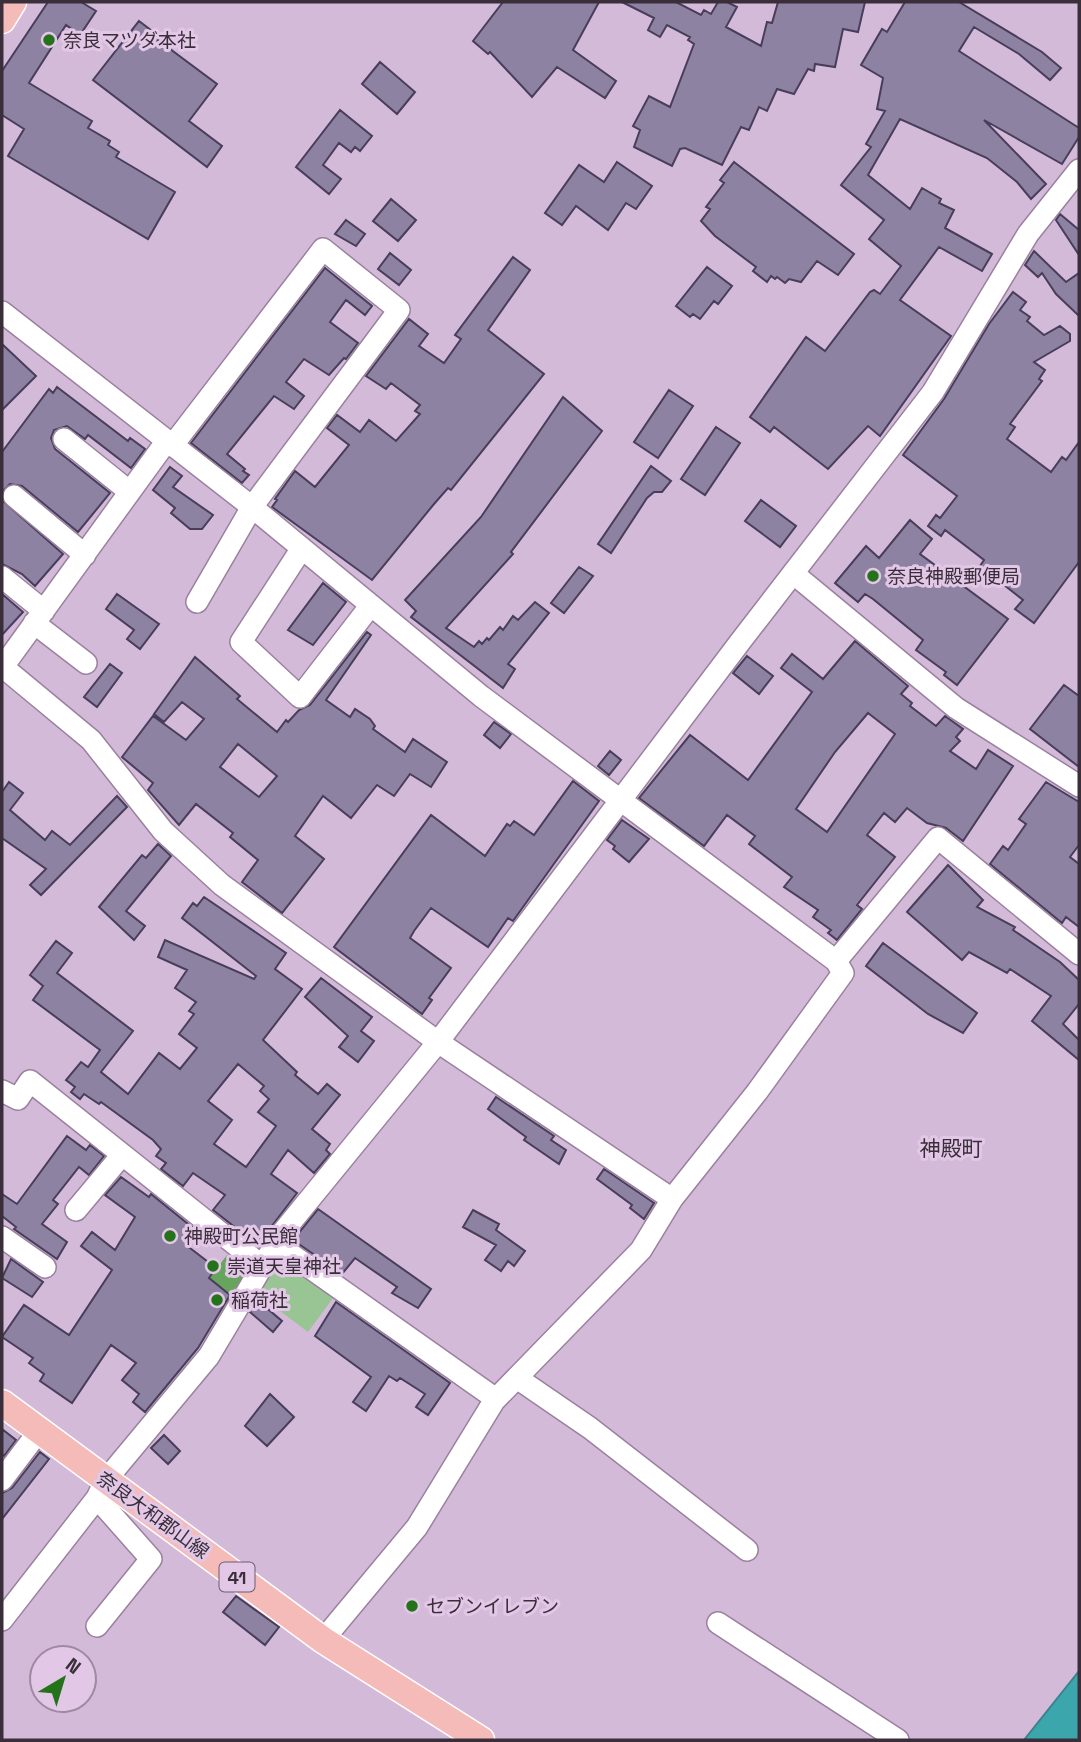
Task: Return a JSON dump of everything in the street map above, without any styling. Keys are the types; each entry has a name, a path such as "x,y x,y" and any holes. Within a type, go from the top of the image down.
{"main road":[{"path":"2,20 13,2"},
{"name":"奈良大和郡山線","path":"2,1404 39,1431 101,1489 323,1640 481,1740"}],"street":[{"path":"2,1620 101,1489 209,1356 275,1243 438,1042 933,392 1028,234 1079,170"},
{"path":"197,602 252,507 399,310 323,249 130,492 2,667 90,740 163,831 222,886 438,1042 672,1199"},
{"path":"2,312 252,507 481,696 836,961 843,973 832,992 672,1199 641,1250 496,1399 417,1527 323,1640"},
{"path":"64,439 130,492"},
{"path":"15,496 85,555"},
{"path":"302,548 241,642 300,697 371,605"},
{"path":"794,574 956,708 1079,786"},
{"path":"2,577 86,663"},
{"path":"836,961 938,838 1079,954"},
{"path":"2,1091 18,1099 30,1081 261,1265"},
{"path":"76,1210 122,1155"},
{"path":"275,1243 496,1399"},
{"path":"5,1248 45,1267"},
{"path":"517,1378 590,1428 747,1550"},
{"path":"2,1480 39,1431"},
{"path":"97,1626 151,1559 101,1489"},
{"path":"718,1623 898,1740"}],"shaded area":[{"path":"233,1254 253,1263 242,1285 234,1289 232,1301 222,1306 209,1279 227,1255"},
{"path":"288,1259 336,1294 308,1332 252,1290 275,1260"},
{"path":"1079,1671 1079,1740 1024,1740"}],"building":[{"path":"48,2 81,2 96,11 80,35 66,25 29,83 92,121 88,128 110,141 108,145 119,152 116,157 175,192 148,239 8,156 24,129 2,115 2,71"},
{"path":"503,2 599,2 573,50 616,81 605,98 557,67 532,97 490,52 488,54 473,41"},
{"path":"622,2 676,2 701,15 704,10 711,14 718,2 727,2 737,7 726,27 761,46 767,22 772,23 778,2 865,2 858,32 843,29 835,67 815,64 814,71 808,69 794,94 777,89 767,111 759,107 749,130 741,127 722,165 685,148 680,149 672,166 634,147 640,130 633,126 649,96 670,107 694,44 688,40 690,37 667,25 660,37 648,30 654,18"},
{"path":"905,2 959,2 1042,52 1061,68 1050,80 1019,54 974,27 959,51 1079,128 1079,137 1062,164 984,120 1046,184 1031,199 1017,182 987,158 900,119 868,175 910,209 922,188 941,199 939,203 954,210 945,228 992,254 982,271 939,247 900,300 951,336 880,436 868,426 828,469 774,427 770,432 750,417 806,337 825,351 870,292 874,290 880,294 901,266 869,239 884,220 841,185 871,147 866,144 885,111 877,109 883,78 861,65 882,29 887,32"},
{"path":"139,21 160,37 158,40 217,84 189,121 222,146 207,167 93,80"},
{"path":"380,62 415,92 397,114 362,84"},
{"path":"340,110 372,136 360,151 355,147 351,152 339,143 323,165 341,179 329,194 296,167"},
{"path":"617,162 652,186 636,209 626,203 608,230 576,206 562,225 545,213 579,165 604,182"},
{"path":"734,162 854,254 838,275 817,261 801,282 789,279 785,283 771,276 767,282 753,271 756,267 715,236 701,221 710,209 706,207 724,183 720,180"},
{"path":"391,199 416,220 398,241 373,221"},
{"path":"1060,214 1079,230 1079,255 1056,220"},
{"path":"346,220 365,234 356,246 335,234"},
{"path":"1034,251 1066,282 1079,273 1079,316 1056,294 1042,273 1038,277 1025,265"},
{"path":"390,253 411,270 399,285 378,269"},
{"path":"513,257 530,270 488,330 544,374 451,490 448,488 372,580 272,507 277,500 275,499 295,471 315,487 349,445 327,428 337,415 360,432 369,420 396,441 420,414 415,411 420,405 391,383 386,389 366,376 409,319 428,334 419,346 444,363 461,339 455,335"},
{"path":"707,267 732,286 718,304 714,301 700,319 693,314 690,317 676,306"},
{"path":"325,268 372,306 365,315 346,300 330,322 358,343 329,375 304,359 286,382 304,396 294,409 274,396 227,454 249,475 242,483 191,443"},
{"path":"1013,292 1026,302 1020,310 1030,317 1027,321 1044,335 1060,326 1070,334 1070,341 1034,362 1045,370 1039,379 1042,381 1010,424 1015,427 1007,439 1051,472 1062,457 1066,460 1079,442 1079,562 1034,623 1015,609 1023,600 980,566 984,560 945,530 941,536 928,526 936,515 940,518 957,496 903,455 944,399 989,324"},
{"path":"2,344 36,376 2,410"},
{"path":"57,387 128,441 130,438 145,449 131,468 88,435 85,439 67,426 54,430 51,438 55,449 110,493 78,532 22,486 10,484 2,492 2,452 49,389 53,393"},
{"path":"669,390 693,406 658,458 634,442"},
{"path":"563,397 602,431 511,552 513,554 446,628 474,647 479,641 482,644 487,638 489,640 500,627 503,630 513,616 518,620 535,602 549,613 508,664 515,669 503,688 411,617 416,611 405,600 481,517"},
{"path":"716,427 740,443 705,495 681,479"},
{"path":"651,466 671,481 662,492 654,492 647,498 611,553 598,544"},
{"path":"170,467 182,476 173,487 213,515 202,529 190,529 171,513 175,508 153,490"},
{"path":"2,500 63,554 35,586 22,574 2,564"},
{"path":"761,500 796,526 780,547 745,521"},
{"path":"910,520 932,539 920,554 1008,619 957,685 944,675 946,672 916,650 923,640 873,599 865,594 858,602 835,583 866,546 879,558"},
{"path":"579,567 593,576 564,613 551,603"},
{"path":"323,583 346,602 313,645 288,630"},
{"path":"2,594 23,612 2,635"},
{"path":"117,594 159,624 140,649 127,639 134,630 106,609"},
{"path":"367,632 371,635 326,700 350,717 355,709 370,719 375,726 373,729 405,752 413,739 447,762 431,787 410,774 394,796 377,785 351,818 323,796 295,836 324,859 282,913 242,882 258,860 230,837 233,833 196,804 179,825 148,790 153,783 122,757 153,716 186,740 204,719 182,702 164,722 154,714 195,657 240,696 237,699 277,732 286,720 288,722 299,710 310,705","holes":["238,744 277,776 259,797 220,767"]},
{"path":"855,641 908,686 901,694 912,703 910,706 936,726 945,716 963,729 956,737 960,741 950,751 976,769 988,750 1013,766 963,841 946,828 927,823 907,808 895,822 884,813 867,835 895,857 857,905 862,909 837,940 828,933 831,930 813,917 818,910 784,887 792,877 749,844 755,836 727,815 704,846 639,798 690,735 748,780 812,692 781,668 792,654 823,679","holes":["868,713 895,734 827,832 796,809 835,752"]},
{"path":"747,656 773,676 759,694 733,673"},
{"path":"110,664 122,673 97,707 84,697"},
{"path":"1064,685 1079,696 1079,767 1030,729"},
{"path":"494,722 511,734 500,748 484,735"},
{"path":"610,751 621,760 609,775 598,766"},
{"path":"573,781 599,801 513,921 508,918 488,947 431,908 414,931 410,938 451,968 429,998 432,1000 422,1014 334,947 431,815 485,856 507,824 510,826 514,821 534,835"},
{"path":"9,782 23,793 10,810 45,840 52,831 70,845 117,796 127,807 41,895 30,885 46,869 2,838 2,792"},
{"path":"1046,782 1079,802 1079,845 1070,857 1079,864 1079,927 1066,917 1062,923 990,864 1003,846 1008,850 1026,824 1019,819"},
{"path":"622,820 649,839 629,862 613,849 615,846 607,840"},
{"path":"158,844 171,856 126,911 145,926 134,940 99,907 142,855 146,858"},
{"path":"948,865 983,900 977,907 1015,927 1013,930 1060,962 1079,980 1079,1004 1063,1024 1079,1040 1079,1060 1032,1021 1051,996 1010,969 1007,973 969,952 962,960 907,912"},
{"path":"204,897 286,953 275,969 302,989 263,1040 297,1072 295,1075 318,1094 327,1084 340,1095 312,1129 330,1144 326,1150 330,1154 314,1173 288,1150 271,1174 297,1193 268,1231 254,1242 213,1210 225,1195 193,1173 183,1186 161,1169 166,1163 156,1156 161,1149 153,1140 101,1102 99,1104 84,1094 80,1099 71,1092 75,1087 66,1080 81,1062 88,1067 100,1050 33,1000 43,986 30,975 56,941 72,953 57,973 133,1031 101,1072 128,1094 159,1053 180,1069 197,1048 179,1034 194,1014 189,1011 196,1002 175,988 187,970 158,957 165,940 254,979 256,976 182,918 193,903 197,906","holes":["238,1064 264,1086 260,1091 269,1099 258,1112 276,1126 246,1167 214,1144 232,1120 208,1101"]},
{"path":"883,943 977,1013 963,1033 928,1014 866,966"},
{"path":"321,978 372,1017 361,1031 374,1041 358,1062 339,1047 348,1036 305,997"},
{"path":"496,1097 554,1136 551,1140 566,1150 559,1164 524,1140 526,1137 488,1109"},
{"path":"67,1136 86,1150 90,1145 104,1156 89,1175 79,1167 53,1200 58,1204 42,1224 67,1242 57,1259 14,1229 16,1227 2,1216 2,1194 17,1204"},
{"path":"604,1169 654,1203 644,1219 630,1208 632,1205 597,1179"},
{"path":"121,1177 149,1197 151,1194 193,1228 185,1239 189,1242 186,1245 216,1268 209,1278 230,1295 198,1348 145,1412 133,1402 139,1394 122,1380 136,1363 111,1345 72,1403 40,1381 44,1374 29,1363 33,1358 2,1337 24,1305 69,1335 112,1270 81,1246 92,1232 115,1250 135,1217 105,1195"},
{"path":"318,1209 431,1289 418,1308 392,1293 397,1287 355,1258 342,1274 293,1240"},
{"path":"473,1210 499,1224 496,1230 525,1251 514,1266 508,1261 501,1271 485,1260 496,1245 463,1227"},
{"path":"11,1259 43,1282 32,1297 2,1278"},
{"path":"257,1300 282,1321 273,1332 250,1312"},
{"path":"336,1302 450,1383 428,1415 416,1407 425,1394 400,1378 397,1381 389,1376 366,1411 353,1402 371,1377 315,1336"},
{"path":"270,1394 294,1417 267,1446 245,1426"},
{"path":"2,1429 16,1440 4,1456 2,1455"},
{"path":"164,1435 180,1451 168,1464 151,1448"},
{"path":"40,1452 49,1459 2,1519 2,1493 12,1488"},
{"path":"236,1596 279,1627 265,1645 223,1612"}],"place":[{"name":"奈良マツダ本社","path":"49,40"},
{"name":"奈良神殿郵便局","path":"873,576"},
{"name":"神殿町公民館","path":"170,1236"},
{"name":"崇道天皇神社","path":"213,1266"},
{"name":"稲荷社","path":"217,1300"},
{"name":"セブンイレブン","path":"412,1606"}],"district":[{"name":"神殿町","path":"951,1148"}]}
